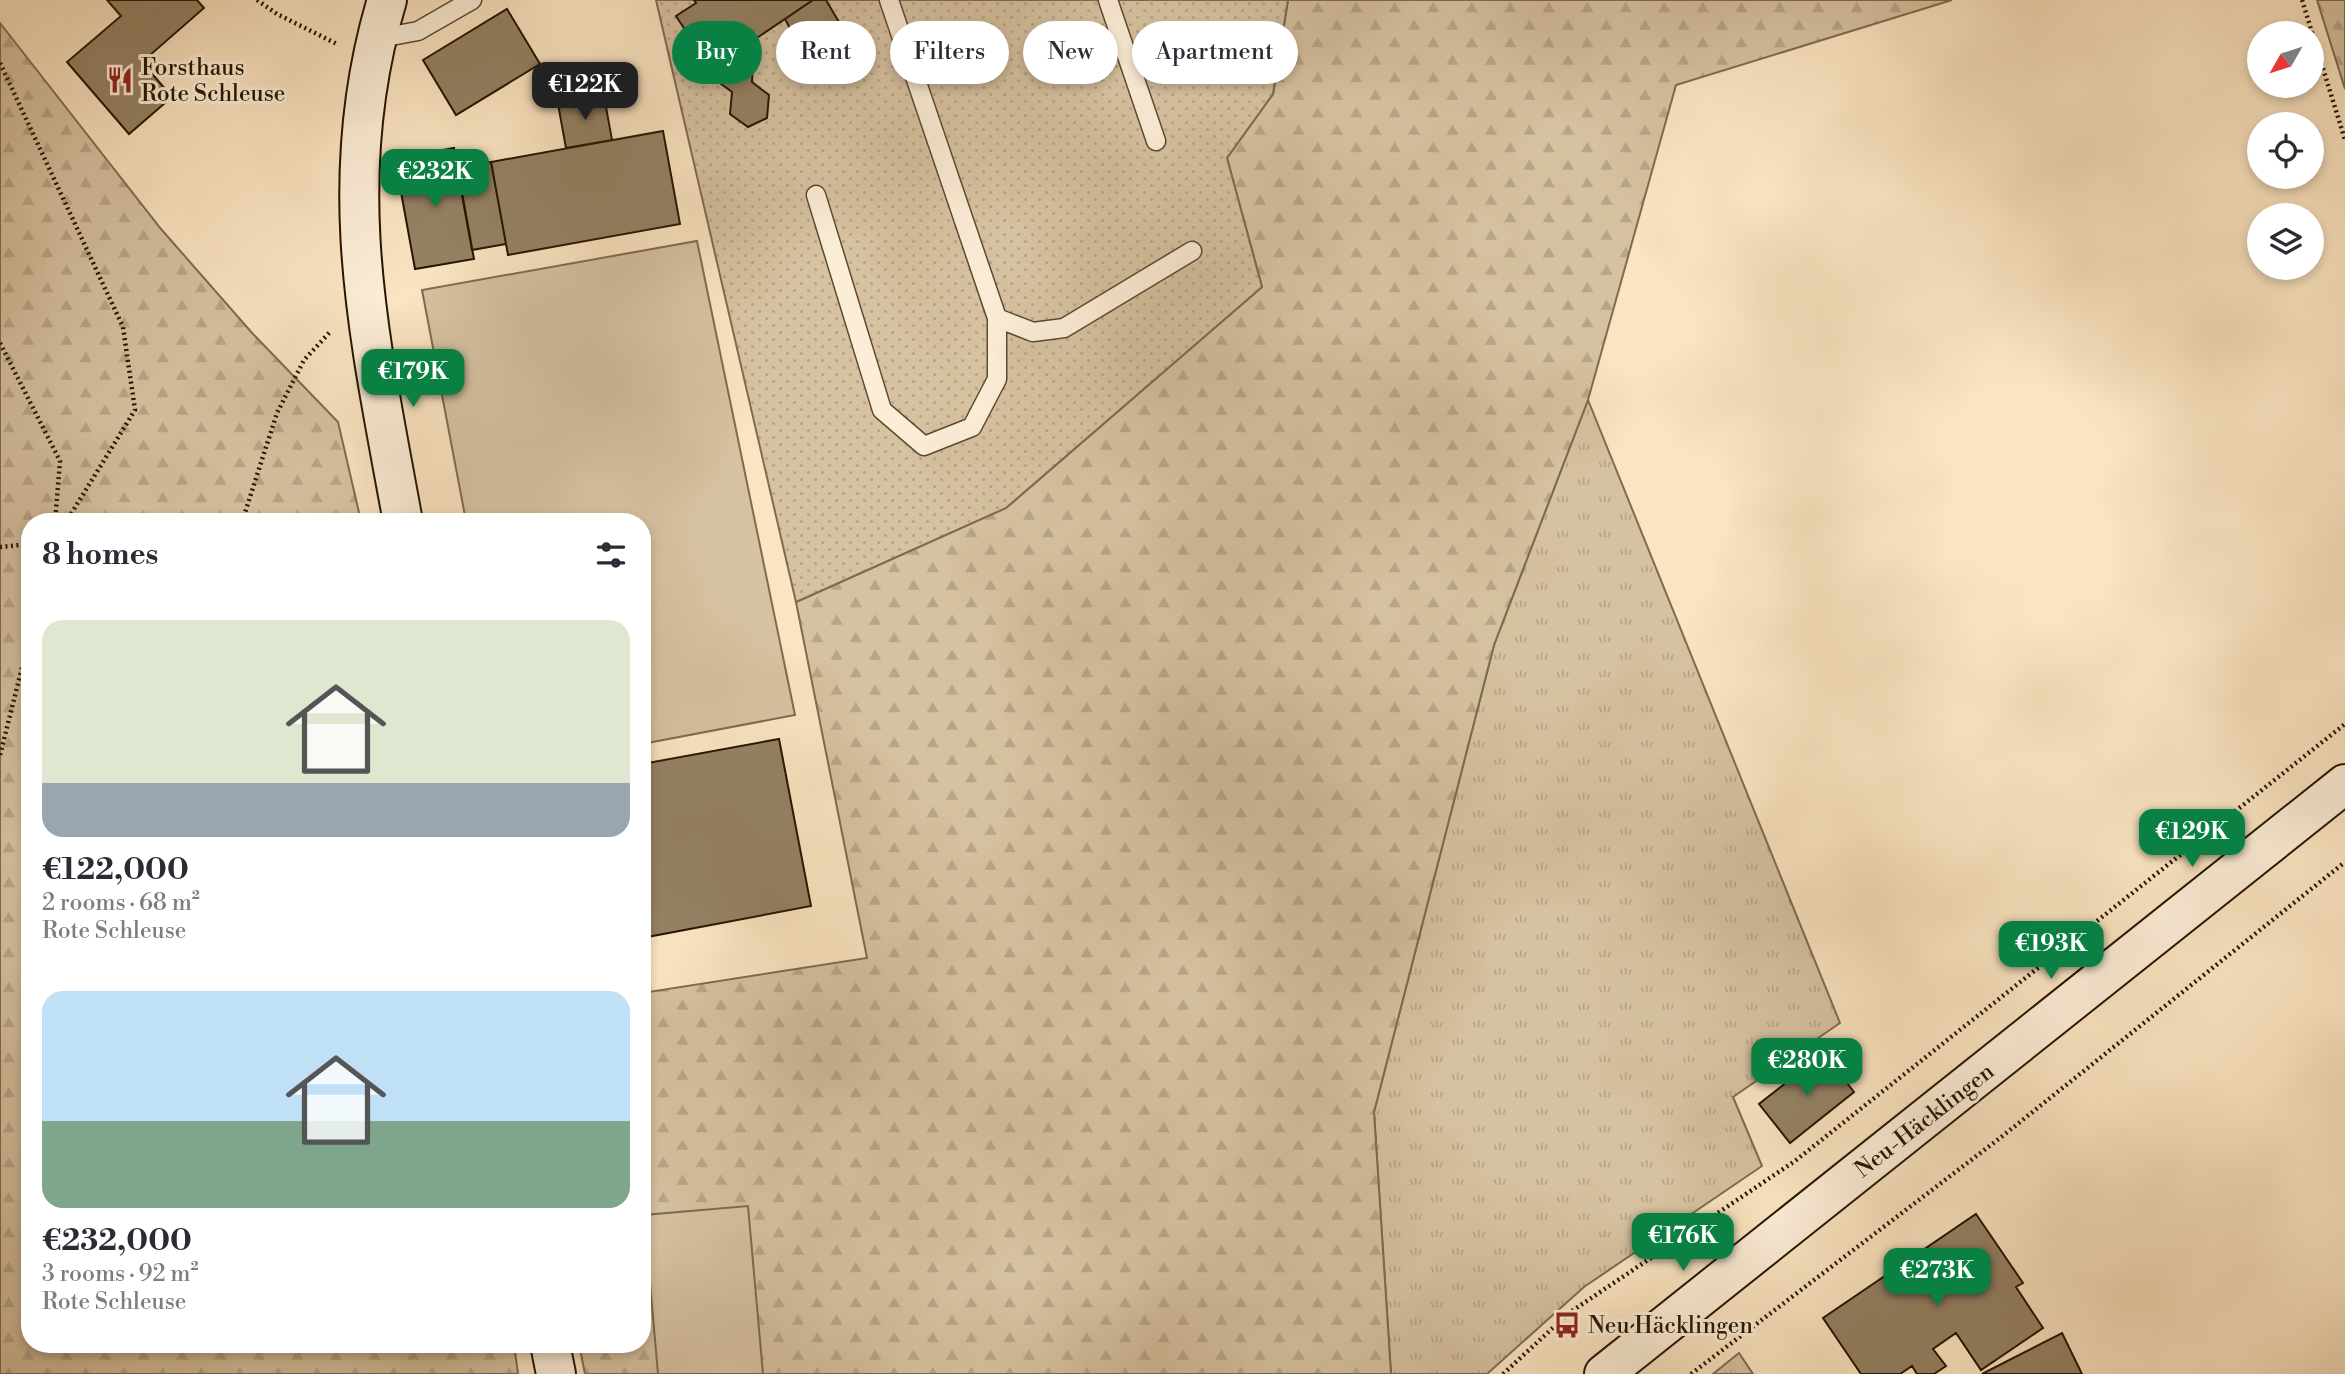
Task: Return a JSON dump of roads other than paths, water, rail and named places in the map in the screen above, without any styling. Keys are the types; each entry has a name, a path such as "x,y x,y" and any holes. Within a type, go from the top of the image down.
{"main road":[{"path":"387,0 359,43 358,218 364,307 401,513"},
{"name":"Neu-Häcklingen","path":"1604,1374 2345,785"},
{"name":"Neu-Häcklingen","path":"2244,866 2345,816"},
{"path":"552,1353 556,1374"}],"lane":[{"path":"359,43 418,31 471,0"},
{"path":"816,195 882,410 923,446 971,427 998,379 997,317 889,0"},
{"path":"1108,0 1156,141"},
{"path":"997,317 1033,332 1064,328 1192,251"}],"place":[{"name":"Forsthaus Rote Schleuse","path":"120,80"},
{"name":"Neu Häcklingen","path":"1567,1325"}]}
